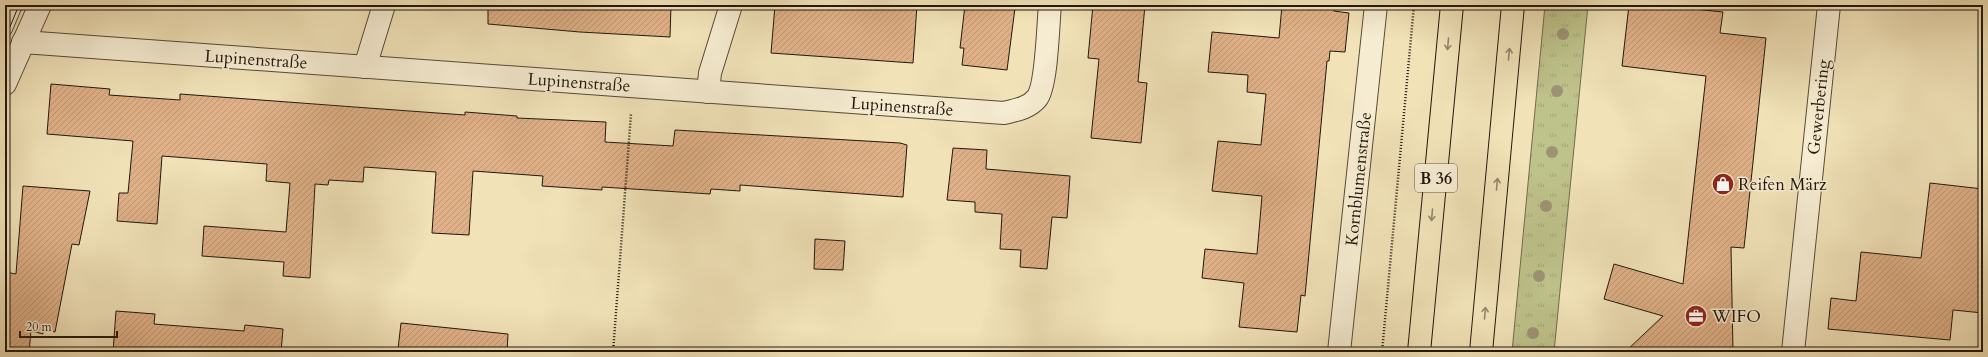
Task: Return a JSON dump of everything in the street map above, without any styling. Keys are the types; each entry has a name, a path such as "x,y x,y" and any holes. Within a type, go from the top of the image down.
{"main road":[{"name":"B 36","path":"1419,352 1452,5"},
{"path":"1481,352 1513,5"}],"street":[{"path":"5,84 40,5"},
{"path":"365,67 384,5"},
{"path":"708,92 710,73 730,5"},
{"name":"Lupinenstraße","path":"23,42 1004,113 1024,108 1037,97 1043,80 1050,5"},
{"name":"Kornblumenstraße","path":"1339,352 1376,5"},
{"name":"Gewerbering","path":"1793,352 1829,5"}],"lane":[{"path":"5,29 15,5"}],"path":[{"path":"1382,352 1414,5"},
{"path":"613,352 633,86"}],"green space":[{"path":"1545,5 1588,5 1554,352 1512,352"}],"building":[{"path":"488,5 671,5 670,37 580,32 488,24"},
{"path":"775,5 917,5 913,63 771,53"},
{"path":"965,5 992,5 1015,8 1007,70 962,65 964,48 960,48"},
{"path":"1093,5 1145,5 1138,82 1147,83 1141,143 1091,138 1099,59 1088,58"},
{"path":"1282,5 1334,5 1334,11 1349,13 1345,52 1330,51 1329,61 1327,61 1305,296 1301,295 1297,332 1239,327 1244,283 1202,278 1205,249 1257,254 1262,196 1212,191 1218,141 1261,145 1266,94 1247,92 1248,75 1208,72 1212,32 1279,38"},
{"path":"1629,5 1654,5 1723,12 1720,33 1766,38 1744,248 1731,247 1733,352 1625,352 1663,316 1604,299 1614,264 1683,284 1706,76 1622,66"},
{"path":"51,84 110,89 109,95 180,100 180,94 465,115 465,112 517,116 517,118 606,122 605,142 673,146 675,130 900,143 907,145 903,197 740,185 740,191 711,189 710,194 602,187 602,190 542,186 543,176 473,171 469,235 432,233 436,172 364,167 363,182 329,180 328,185 315,184 310,278 283,276 284,262 202,256 204,226 286,232 290,183 266,181 267,164 162,156 157,224 117,221 119,193 128,193 133,141 47,134"},
{"path":"953,148 987,150 986,169 1070,176 1067,218 1052,217 1047,269 1020,267 1021,250 1000,249 1002,214 975,212 975,202 947,200"},
{"path":"1930,183 1983,189 1983,313 1953,310 1950,340 1828,329 1831,298 1856,301 1861,252 1921,258"},
{"path":"23,186 90,191 79,245 72,244 55,332 43,329 43,334 31,331 29,352 5,352 5,272 16,274"},
{"path":"815,239 845,241 843,270 814,269"},
{"path":"116,311 155,314 154,324 244,331 245,325 283,329 281,352 113,352"},
{"path":"401,323 508,334 507,352 423,352 398,349"}],"tram line":[{"path":"5,39 19,5"}],"place":[{"name":"Reifen März","path":"1723,184"},
{"name":"WIFO","path":"1696,316"}]}
